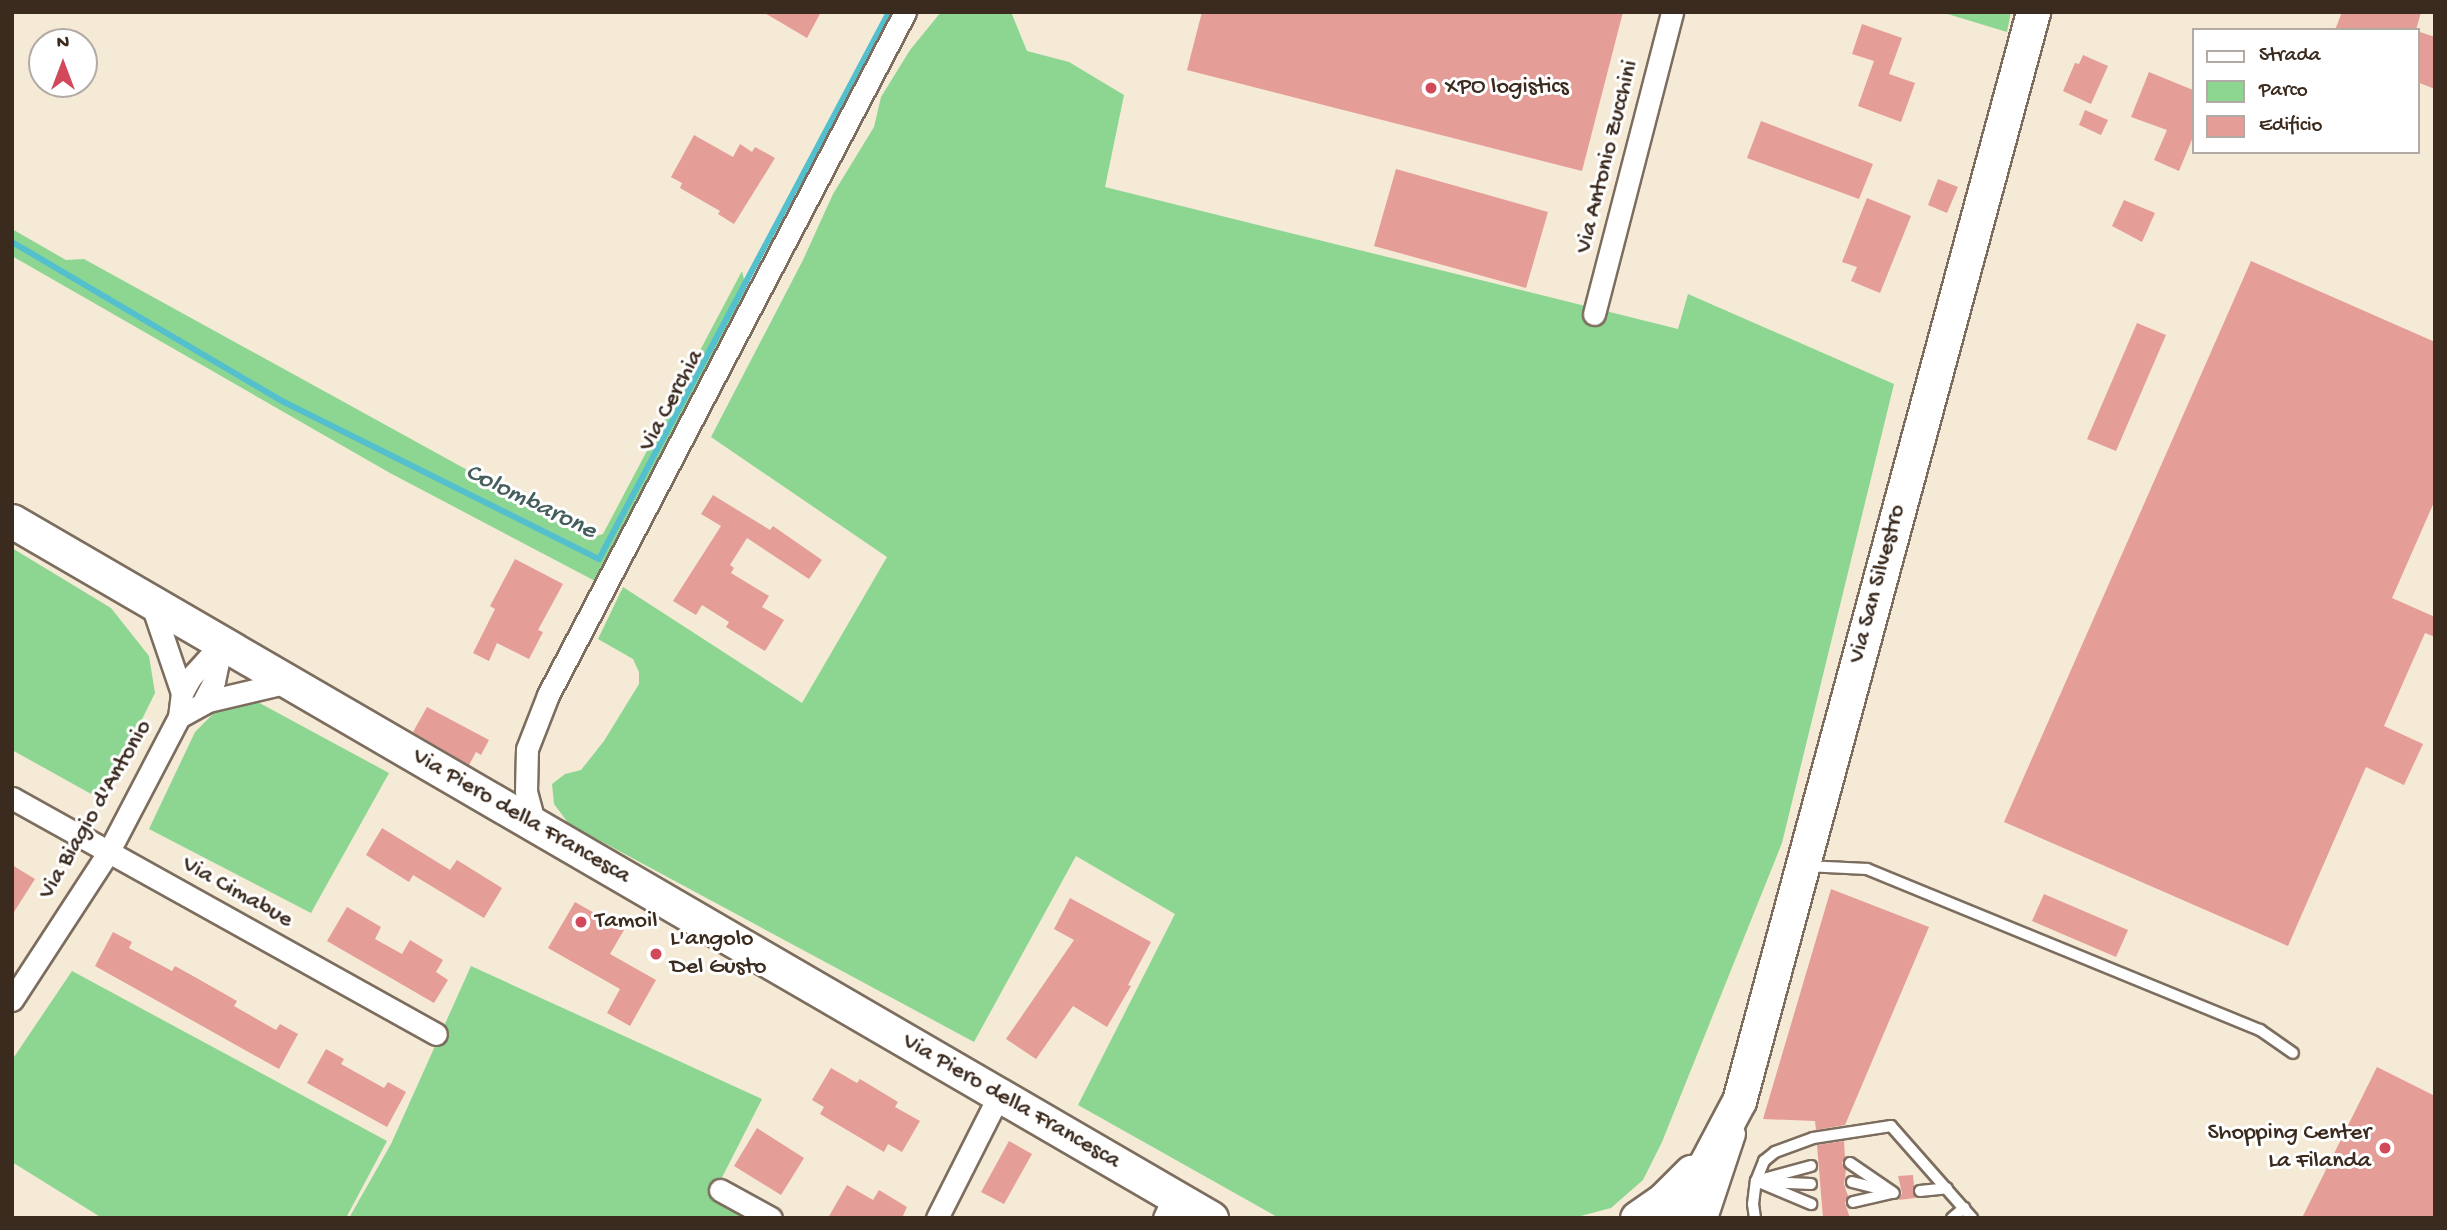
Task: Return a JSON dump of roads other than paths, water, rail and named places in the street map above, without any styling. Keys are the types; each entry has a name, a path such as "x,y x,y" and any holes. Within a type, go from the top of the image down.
{"main road":[{"name":"Via San Silvestro","path":"1677,1218 1739,1101 2033,12"},
{"name":"Via Piero della Francesca","path":"12,522 999,1095 1169,1207 1211,1218"},
{"name":"Via San Silvestro","path":"1637,1218 1662,1200 1713,1151"}],"street":[{"name":"Via Cerchia","path":"535,825 526,792 527,749 548,695 905,12"},
{"name":"Via Antonio Zucchini","path":"1594,314 1672,12"},
{"name":"Via Biagio d'Antonio","path":"151,602 182,693"},
{"name":"Via Biagio d'Antonio","path":"12,1000 108,852 179,717 182,693 191,677 222,643"},
{"path":"202,704 214,681 222,643"},
{"name":"Via Biagio d'Antonio","path":"179,717 202,704 289,682"},
{"name":"Via Cimabue","path":"12,798 436,1034"},
{"path":"937,1218 999,1095"},
{"path":"1706,1218 1707,1209 1724,1171 1739,1101"},
{"path":"720,1191 771,1218"}],"lane":[{"path":"1802,866 1867,869 2260,1030 2293,1053"},
{"path":"1755,1218 1753,1204 1756,1181 1764,1161 1788,1145 1813,1138 1891,1126 1972,1218"},
{"path":"1850,1163 1894,1193"},
{"path":"1756,1181 1811,1166"},
{"path":"1756,1181 1811,1184"},
{"path":"1756,1181 1811,1204"},
{"path":"1852,1182 1894,1193"},
{"path":"1920,1191 1947,1188"},
{"path":"1853,1202 1894,1193"},
{"path":"1952,1218 1964,1208"}],"waterway":[{"name":"Colombarone","path":"12,242 284,402 599,559 889,12"}],"place":[{"name":"XPO logistics","path":"1431,88"},
{"name":"Tamoil","path":"581,922"},
{"name":"L'angolo Del Gusto","path":"656,954"},
{"name":"Shopping Center La Filanda","path":"2385,1148"}]}
